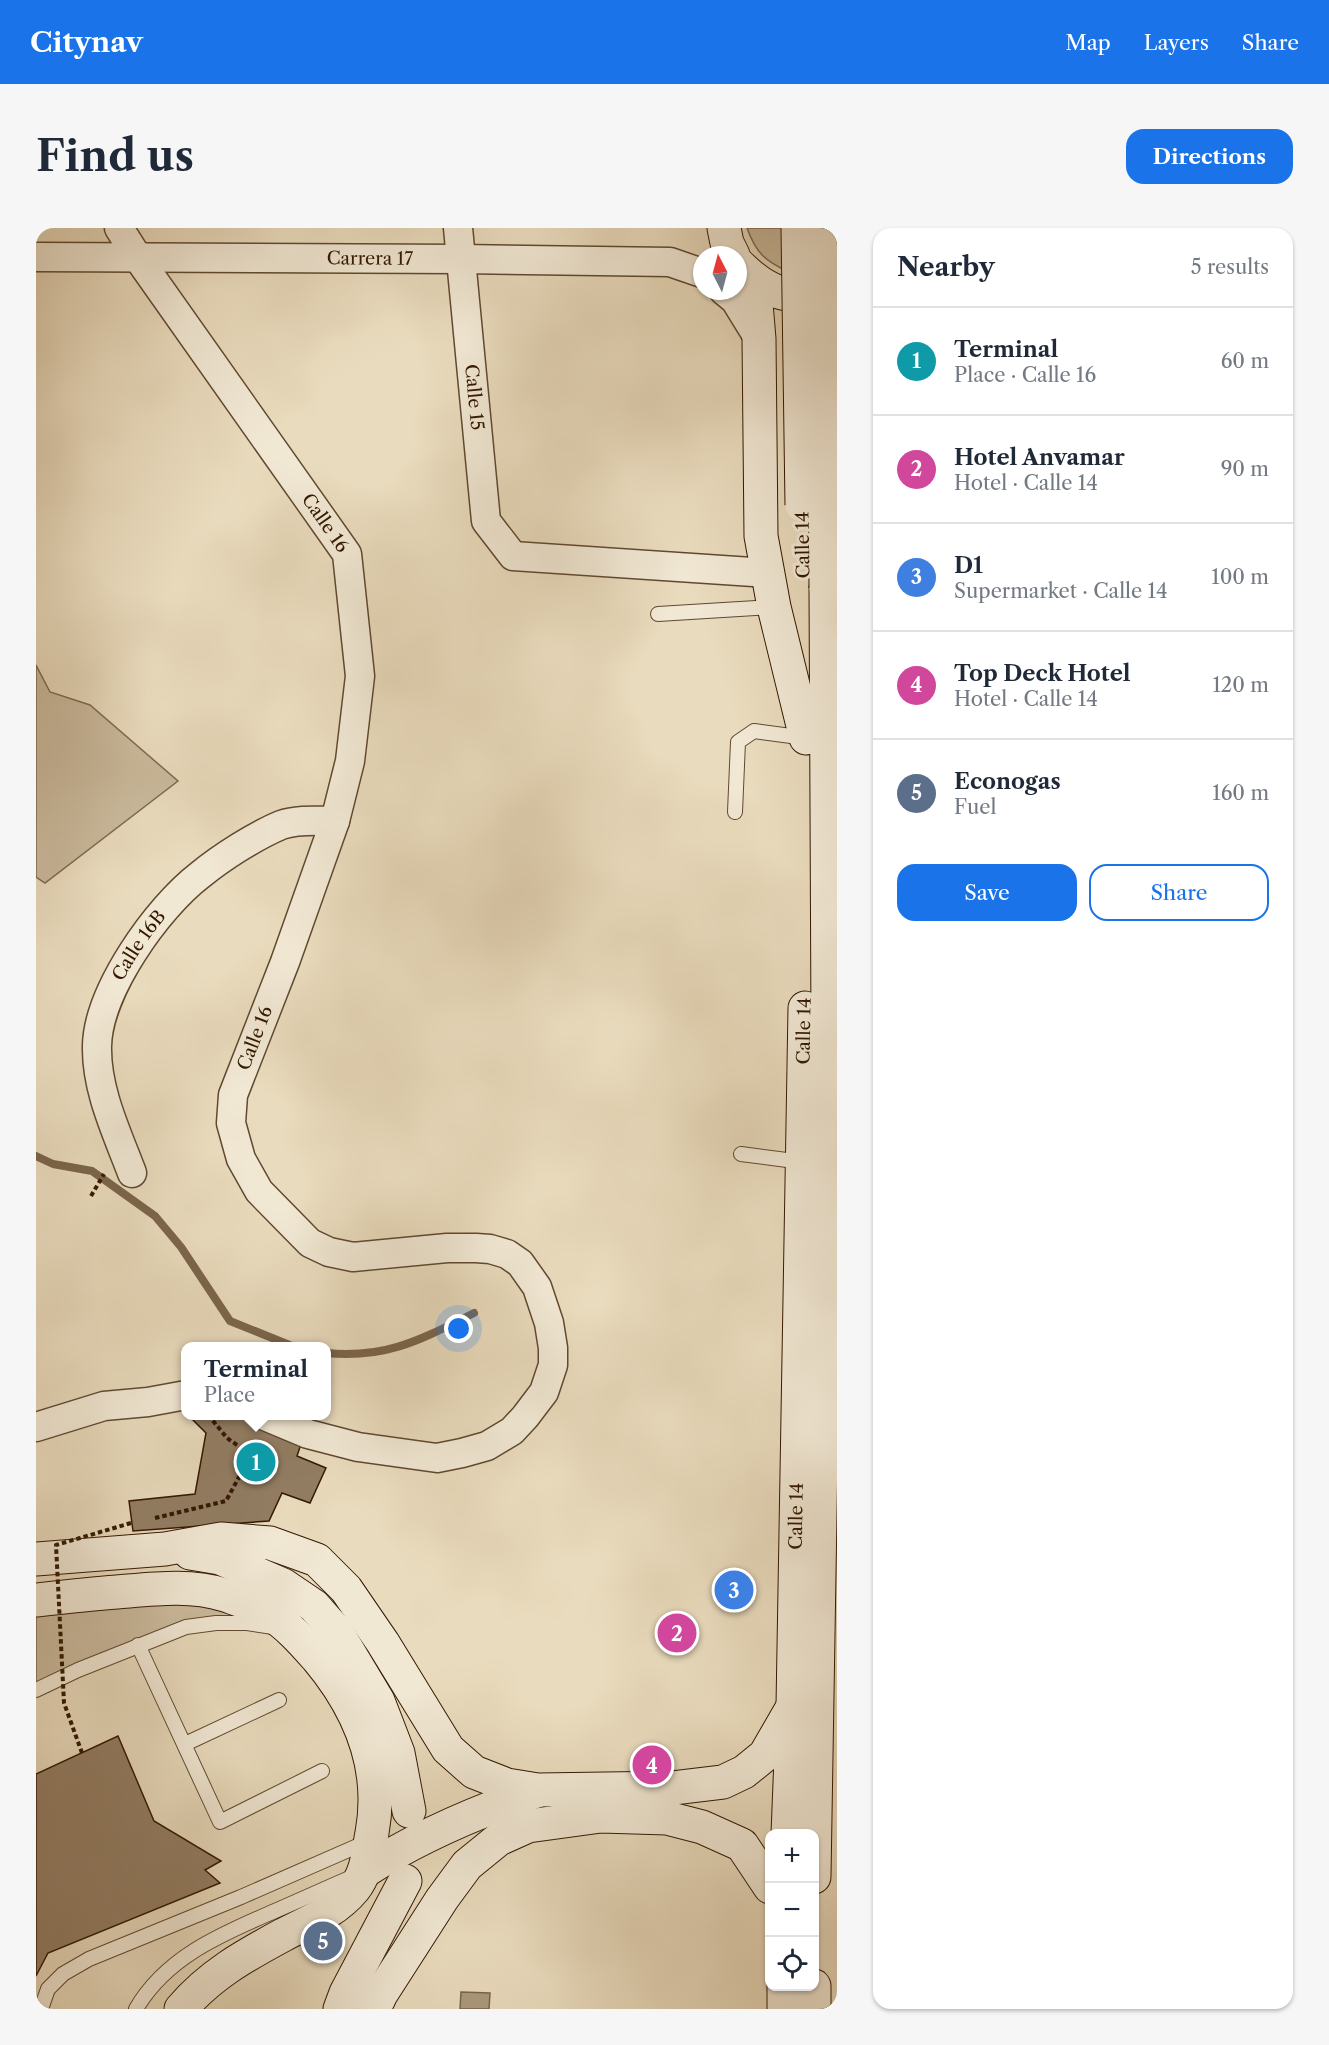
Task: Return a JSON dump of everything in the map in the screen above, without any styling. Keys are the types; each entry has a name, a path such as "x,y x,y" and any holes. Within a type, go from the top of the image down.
{"main road":[{"path":"724,228 728,246"},
{"name":"Calle 14","path":"775,1829 813,1706 831,1205 832,649 822,585 798,228"},
{"name":"Calle 14","path":"815,1829 802,1162 806,738 822,585 824,228"},
{"path":"747,281 791,296 811,296 837,287"},
{"path":"746,300 759,339 762,536 767,573 806,738"},
{"path":"36,1559 165,1550 220,1539 270,1543 316,1560 346,1589 383,1643 448,1749 474,1772 507,1785 538,1790 673,1788 723,1782 744,1772 765,1755 813,1706"},
{"path":"165,1550 220,1558 283,1585 314,1606 336,1631 378,1701 398,1753 409,1811"},
{"path":"36,1600 166,1587 223,1594 266,1611 295,1634 333,1678 352,1707 365,1736 371,1762 375,1815 368,1856 354,1888 330,1911 217,1973 181,2009"},
{"path":"368,1856 484,1809 538,1790"},
{"path":"780,1829 816,1800"},
{"path":"374,2009 381,1994 442,1899 467,1866 499,1839 528,1826 601,1816 667,1818 702,1827 765,1834"},
{"path":"340,2009 354,1977 405,1881"},
{"path":"784,1991 784,2009"},
{"path":"814,1991 814,2009"}],"street":[{"name":"Calle 16","path":"119,228 347,554 360,676 350,761 335,821 285,962 233,1095 231,1123 242,1158 259,1191 310,1244 329,1252 353,1257 447,1248 490,1249 507,1254 520,1263 537,1287 549,1323 553,1365 544,1392 512,1431 487,1446 437,1458 358,1447 308,1434 275,1420"},
{"name":"Calle 15","path":"458,228 486,521 513,556 767,573"},
{"name":"Carrera 17","path":"36,257 670,262 693,270"},
{"name":"Calle 16B","path":"120,1171 99,1070 97,1046 104,1010 128,959 144,936 199,875 237,850 282,825 301,821 335,821"},
{"path":"36,1427 104,1406 181,1396"}],"lane":[{"path":"658,614 774,607"},
{"path":"735,812 738,742 753,731 806,738"},
{"path":"741,1154 802,1162"},
{"path":"36,1690 78,1670 186,1627 216,1623 247,1623 271,1626 295,1634"},
{"path":"138,1645 220,1822 322,1771"},
{"path":"185,1744 279,1700"},
{"path":"41,2009 48,1989 63,1974 89,1959 241,1897 368,1856"},
{"path":"136,2009 162,1975 182,1958 368,1856"}],"path":[{"path":"91,1196 120,1171"},
{"path":"152,1518 226,1501 251,1455 227,1438 212,1420"},
{"path":"82,1753 64,1703 56,1545 142,1521"}],"shaded area":[{"path":"747,228 837,228 789,272 762,255"},
{"path":"36,665 50,692 90,705 178,781 45,883 36,877"},
{"path":"166,1587 271,1626 186,1627 36,1690 36,1600"},
{"path":"461,1992 490,1993 489,2009 460,2009"}],"building":[{"path":"193,1420 258,1420 302,1441 297,1456 326,1468 310,1503 282,1493 269,1521 133,1531 129,1501 195,1494 206,1433"},
{"path":"118,1736 154,1821 221,1861 205,1870 220,1883 48,1953 36,1976 36,1774"}],"waterway":[{"path":"36,1156 53,1164 92,1171 155,1216 181,1247 230,1321 282,1342"},
{"path":"331,1353 368,1353 386,1350 420,1339 474,1313"}],"place":[{"name":"Terminal","path":"256,1462"},
{"name":"D1","path":"734,1590"},
{"name":"Hotel Anvamar","path":"677,1633"},
{"name":"Top Deck Hotel","path":"652,1765"},
{"name":"Econogas","path":"323,1941"}]}
